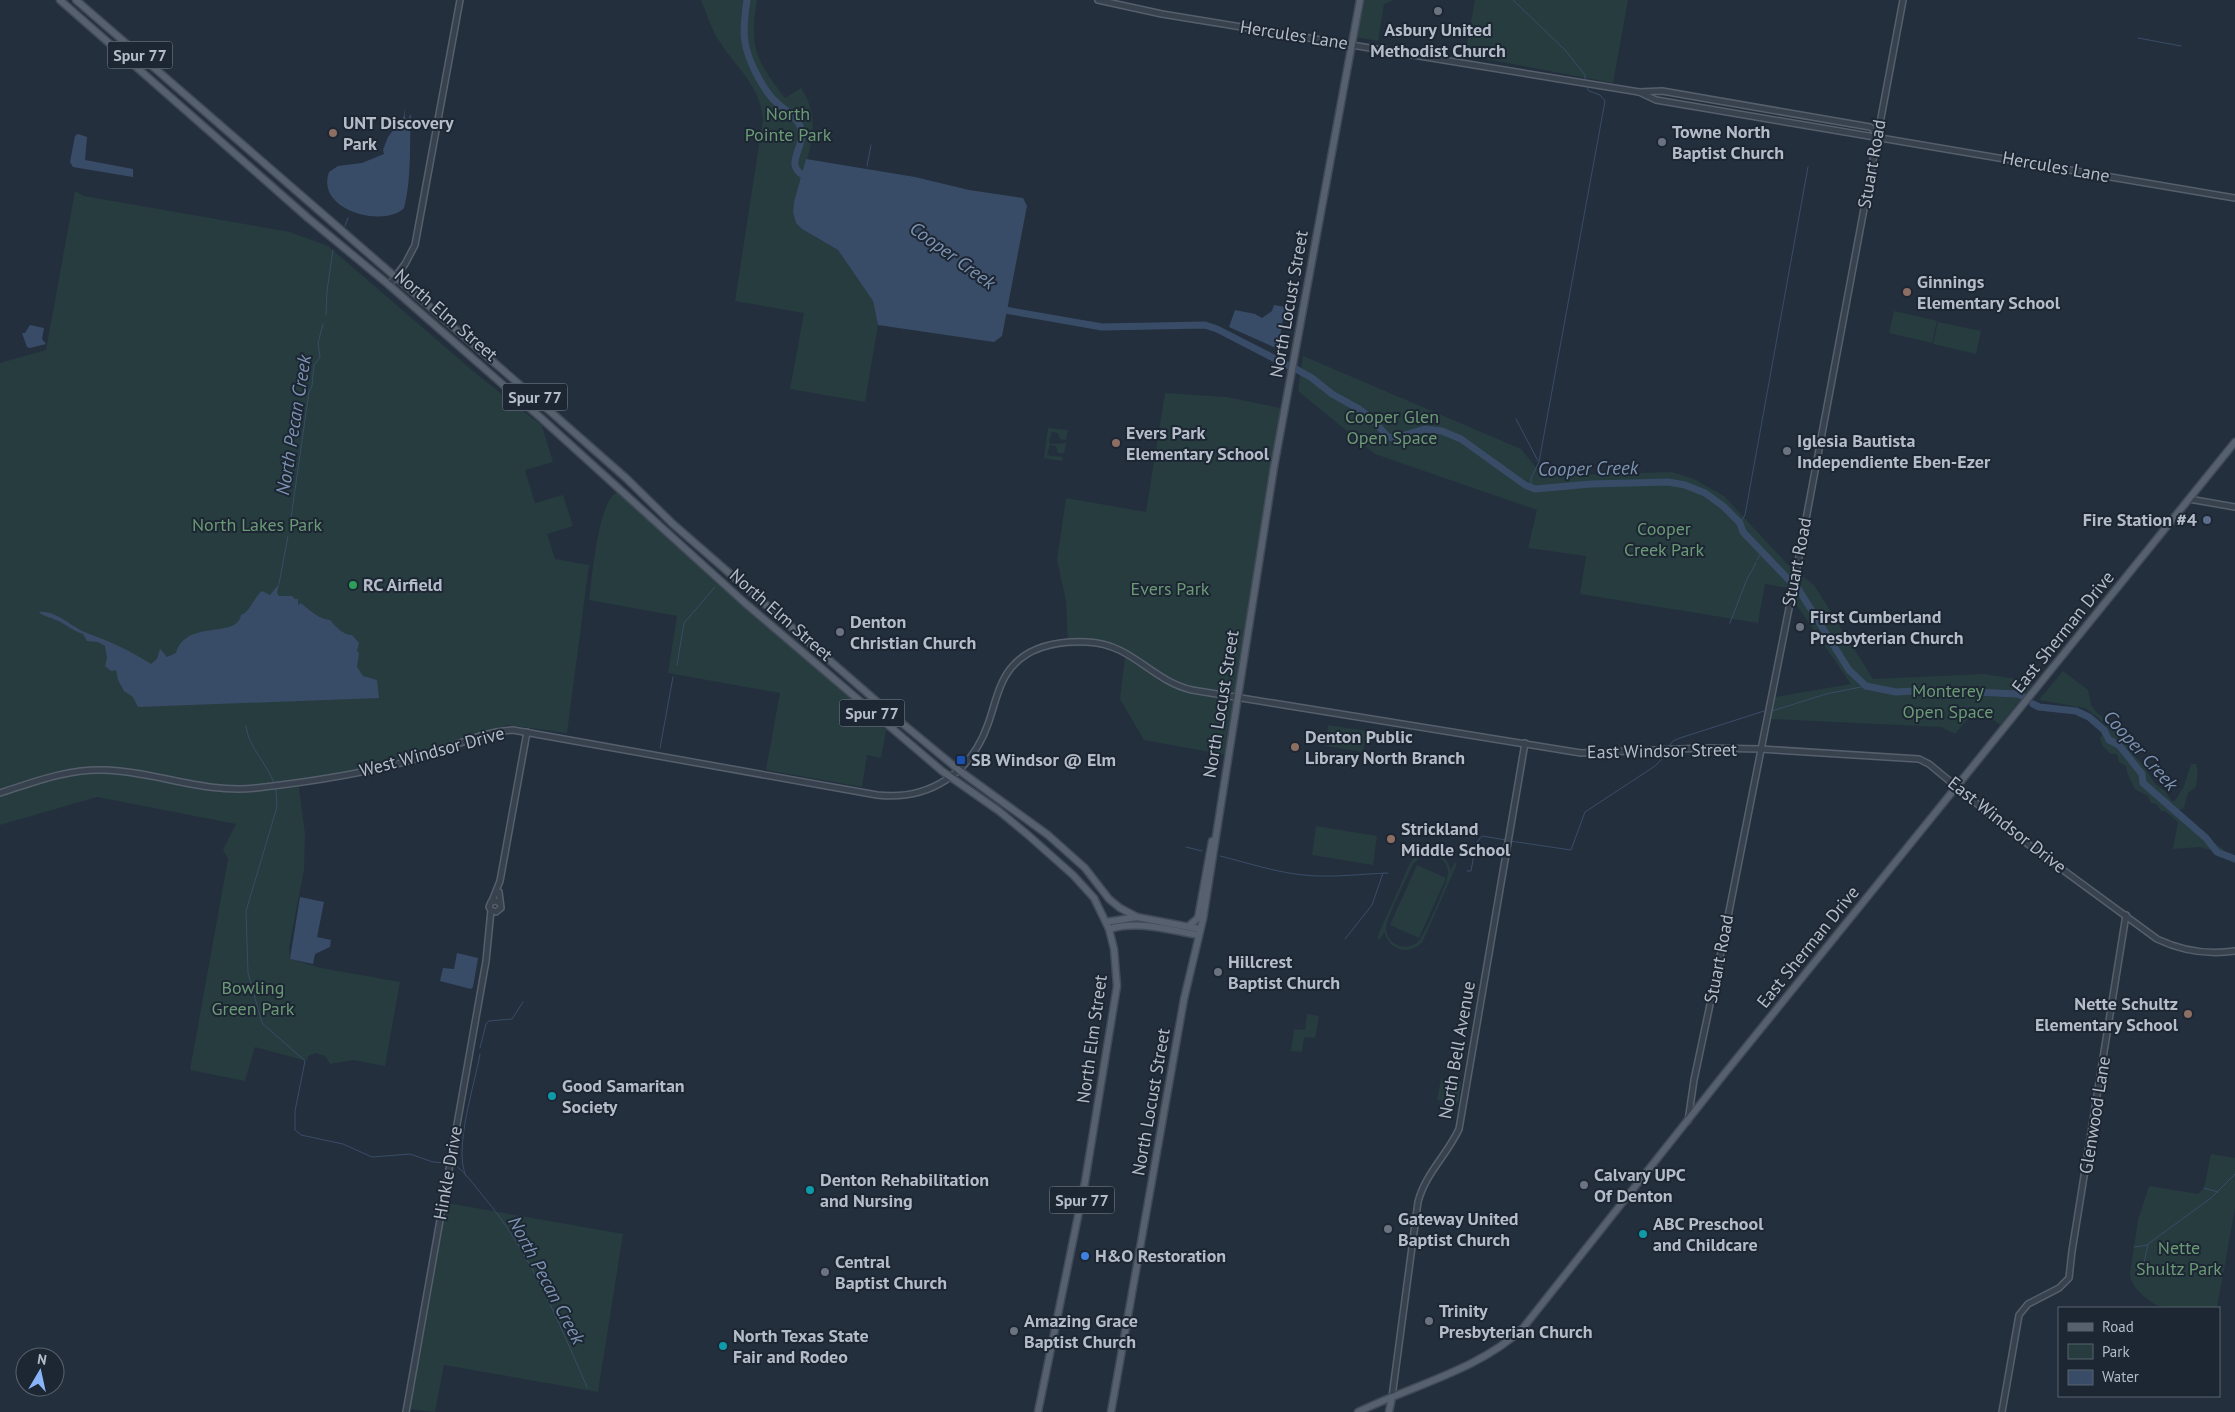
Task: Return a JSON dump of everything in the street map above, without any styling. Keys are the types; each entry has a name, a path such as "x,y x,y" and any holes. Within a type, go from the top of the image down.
{"main road":[{"name":"North Elm Street","path":"60,0 308,218 389,285 579,452 745,603 951,778 1007,817 1073,875 1094,898 1108,926 1114,949 1117,986 1089,1162 1038,1412"},
{"name":"North Elm Street","path":"76,0 626,478 680,531 896,719 960,771 1048,835 1085,868 1109,899 1120,908 1137,916"},
{"name":"North Locust Street","path":"1111,1412 1184,999 1215,849 1216,830 1274,467 1360,0"},
{"name":"East Sherman Drive","path":"1358,1412 1491,1354 1513,1338 1566,1276 1688,1123 1725,1073 2235,442"},
{"path":"1190,925 1198,918 1216,830"},
{"path":"1108,926 1137,916"},
{"name":"Spur 77","path":"1137,916 1190,925 1199,932"},
{"path":"1108,926 1139,925 1199,932"},
{"name":"North Bell Avenue","path":"1389,1412 1392,1397"}],"street":[{"path":"389,285 396,277 414,245 460,0"},
{"name":"Hercules Lane","path":"1098,0 1162,14 1343,44 1639,92 1662,91 1870,127 1874,130 1876,137"},
{"name":"Stuart Road","path":"1688,1123 1694,1080 1795,578 1903,0"},
{"name":"Hercules Lane","path":"1639,92 1656,100 2235,198"},
{"path":"2189,499 2235,507"},
{"name":"West Windsor Drive","path":"0,792 66,773 97,770 118,771 212,788 258,788 380,768 427,756 499,731 527,732 890,797 900,797 925,791 951,778 960,771 975,752 982,739 1002,682 1012,667 1028,653 1047,645 1088,642 1107,645 1128,653 1165,681 1177,687 1238,697"},
{"name":"East Windsor Street","path":"1238,697 1581,753 1600,754 1705,748 1760,749"},
{"path":"500,880 489,905 494,911 500,908 500,880 527,732"},
{"name":"North Bell Avenue","path":"1392,1397 1418,1202 1422,1187 1445,1156 1458,1129 1525,743"},
{"name":"East Windsor Drive","path":"1760,749 1919,759 1929,764 2010,830 2157,939 2180,948 2202,953 2235,951"},
{"path":"492,901 500,902"},
{"name":"Hinkle Drive","path":"406,1412 494,911"},
{"name":"Glenwood Lane","path":"2002,1412 2019,1315 2028,1304 2062,1286 2070,1273 2126,915"}],"green space":[{"name":"North Pointe Park","path":"701,0 757,0 754,31 757,53 761,63 785,98 801,88 809,103 812,119 810,149 793,212 802,229 838,250 873,301 878,325 865,402 790,389 804,313 735,301 763,119 761,106 751,84 716,36"},
{"path":"1363,0 1394,0 1384,4 1378,41 1355,37"},
{"path":"1475,0 1628,0 1613,83 1465,55"},
{"name":"North Lakes Park","path":"75,191 84,196 290,232 328,246 473,371 542,426 553,462 525,470 535,503 563,495 573,526 547,534 555,559 589,565 567,733 508,725 471,736 443,748 375,767 298,780 305,834 304,870 289,947 290,959 321,968 400,982 385,1066 353,1060 330,1064 325,1056 315,1053 308,1056 307,1061 255,1047 245,1081 190,1070 228,859 223,850 236,824 97,797 0,825 0,363 46,350"},
{"path":"1894,311 1937,321 1932,343 1889,333"},
{"path":"1938,322 1981,331 1976,354 1933,344"},
{"path":"1303,356 1521,449 1543,476 1672,472 1694,479 1724,496 1790,567 1814,585 1873,679 1984,674 2030,681 2033,684 2000,725 1978,707 1955,734 1941,727 1771,719 1775,697 1851,684 1793,600 1789,588 1765,584 1758,623 1580,594 1586,556 1528,548 1537,510 1375,454 1298,391"},
{"name":"Evers Park","path":"1165,393 1226,397 1280,408 1281,411 1226,755 1144,740 1120,699 1125,656 1099,646 1068,647 1066,601 1057,560 1066,498 1146,512"},
{"path":"1048,428 1068,430 1066,440 1060,439 1058,433 1052,432 1049,440 1050,444 1066,443 1064,453 1058,453 1056,446 1050,445 1047,454 1063,457 1062,461 1044,458"},
{"path":"618,492 886,730 881,758 867,755 862,787 766,770 780,693 668,673 677,616 589,600 597,541 605,509 611,498"},
{"path":"2063,671 2088,690 2091,705 2097,713 2113,724 2112,726 2132,736 2131,743 2134,745 2130,751 2143,765 2155,784 2165,791 2172,801 2175,801 2184,786 2191,764 2196,764 2198,771 2196,787 2188,793 2184,808 2174,812 2205,841 2211,841 2223,849 2224,856 2220,858 2211,850 2200,847 2173,849 2178,822 2165,811 2161,811 2156,804 2151,803 2148,796 2136,790 2128,775 2126,766 2119,762 2117,754 2111,754 2102,745 2100,738 2107,725 2085,708 2039,700"},
{"path":"1328,725 1367,731 1363,752 1325,746"},
{"path":"1316,826 1377,836 1373,865 1312,855"},
{"path":"1428,851 1436,852 1445,859 1451,870 1455,862 1457,864 1422,943 1405,950 1395,947 1390,943 1384,932 1380,939 1377,938 1410,863 1416,855","holes":["1430,854 1444,862 1447,867 1448,876 1431,918 1419,941 1414,945 1403,947 1393,943 1389,938 1386,927 1413,864 1420,857"]},
{"path":"1417,865 1446,878 1419,938 1390,925"},
{"path":"1307,1014 1319,1016 1315,1038 1304,1037 1302,1052 1291,1051 1294,1029 1305,1030"},
{"path":"1441,1079 1461,1082 1458,1103 1437,1100"},
{"name":"Nette Shultz Park","path":"2211,1154 2235,1158 2235,1208 2217,1307 2162,1307 2154,1304 2134,1285 2130,1274 2138,1220 2149,1186 2198,1194 2204,1188"},
{"path":"447,1203 623,1234 598,1392 444,1365 435,1412 409,1409"}],"water":[{"path":"405,108 405,118 408,119 411,114 409,173 404,208 395,214 368,216 342,206 332,197 327,186 329,172 338,166 362,163 384,154 383,150 388,137 404,116"},
{"path":"78,134 87,137 85,160 133,169 133,177 73,167 70,162 75,136"},
{"path":"806,159 915,177 969,190 1023,198 1027,206 1002,336 994,342 878,325 873,301 838,250 802,229 796,223 793,212 794,202"},
{"path":"1274,305 1285,307 1278,349 1229,327 1235,310 1255,314 1262,318 1272,311"},
{"path":"30,325 44,328 42,339 46,344 27,347 22,333 25,333"},
{"path":"279,584 277,593 279,596 292,596 298,599 298,605 301,603 318,616 330,620 343,632 352,635 359,643 357,667 363,676 377,680 379,698 138,707 133,697 124,691 118,680 116,670 111,671 105,666 107,658 105,646 98,642 87,641 83,634 39,612 58,616 81,631 120,647 151,664 157,659 160,649 167,657 176,653 182,642 190,636 200,632 230,627 237,622 262,591 270,595"},
{"path":"300,897 324,902 317,937 331,940 330,947 315,954 313,964 290,959"},
{"path":"457,953 478,958 473,987 471,989 440,981 443,968 454,969"}],"waterway":[{"name":"Cooper Creek","path":"747,0 744,31 749,57 768,93 793,116 800,126 802,134 796,155 796,168 800,173 809,178"},
{"path":"1513,0 1565,50 1585,75 1585,80"},
{"path":"2138,38 2181,46"},
{"path":"1531,488 1531,478 1539,462 1605,101 1600,95 1589,91 1587,88"},
{"path":"867,166 871,145"},
{"path":"1740,523 1745,515 1808,167"},
{"name":"North Pecan Creek","path":"345,226 348,218"},
{"name":"North Pecan Creek","path":"326,315 327,291 333,250"},
{"name":"Cooper Creek","path":"999,309 1102,327 1205,325 1217,329 1289,366"},
{"name":"North Pecan Creek","path":"289,532 309,392 312,386 314,365 320,357 318,343 323,324"},
{"name":"Cooper Creek","path":"1296,369 1312,378 1332,394 1359,409 1371,418 1388,437 1394,438 1425,429 1442,431 1461,439 1525,485 1535,489 1591,484 1668,482 1685,485 1705,493 1723,506 1740,523 1743,532 1790,581"},
{"path":"1516,419 1538,461"},
{"name":"North Pecan Creek","path":"279,584 288,536"},
{"path":"1757,560 1762,552"},
{"path":"1730,623 1747,579 1756,563"},
{"path":"677,665 684,623 715,587"},
{"name":"Cooper Creek","path":"1797,587 1849,670 1866,686 1896,692 1934,690 2017,694 2022,696"},
{"path":"660,748 673,677"},
{"path":"1772,711 1826,694 1866,686"},
{"name":"Cooper Creek","path":"2033,704 2039,707 2076,711 2089,717 2104,730 2109,740 2119,745 2142,774 2143,783 2206,838 2217,852 2235,859"},
{"path":"1670,745 1673,741 1680,738 1764,711"},
{"name":"North Pecan Creek","path":"246,726 250,741 274,783"},
{"path":"1510,841 1571,850 1585,812 1655,766 1666,755"},
{"name":"North Pecan Creek","path":"276,789 277,807 246,911 248,973 262,1023 305,1061 295,1111 295,1130 301,1135 343,1144 372,1157 410,1154 433,1162 445,1163"},
{"path":"1467,871 1471,871 1476,843 1482,836 1506,840"},
{"path":"1186,847 1202,851"},
{"path":"1220,856 1293,874 1335,876 1388,873"},
{"path":"1345,939 1372,905 1383,873"},
{"path":"480,1048 486,1024 489,1021 512,1019 523,1002"},
{"path":"466,1176 462,1150 463,1133 480,1054"},
{"name":"North Pecan Creek","path":"455,1165 473,1183 500,1217 529,1263 542,1287 587,1387"},
{"path":"2137,1269 2144,1263 2148,1244 2211,1198 2235,1174"},
{"path":"2204,1188 2218,1192"},
{"path":"2134,1247 2148,1245"}],"place":[{"name":"Asbury United Methodist Church","path":"1438,11"},
{"name":"UNT Discovery Park","path":"333,133"},
{"name":"Towne North Baptist Church","path":"1662,142"},
{"name":"Ginnings Elementary School","path":"1907,292"},
{"name":"Evers Park Elementary School","path":"1116,443"},
{"name":"Iglesia Bautista Independiente Eben-Ezer","path":"1787,451"},
{"name":"Fire Station #4","path":"2207,520"},
{"name":"RC Airfield","path":"353,585"},
{"name":"First Cumberland Presbyterian Church","path":"1800,627"},
{"name":"Denton Christian Church","path":"840,632"},
{"name":"Denton Public Library North Branch","path":"1295,747"},
{"name":"SB Windsor @ Elm","path":"961,760"},
{"name":"Strickland Middle School","path":"1391,839"},
{"name":"Hillcrest Baptist Church","path":"1218,972"},
{"name":"Nette Schultz Elementary School","path":"2188,1014"},
{"name":"Good Samaritan Society","path":"552,1096"},
{"name":"Calvary UPC Of Denton","path":"1584,1185"},
{"name":"Denton Rehabilitation and Nursing","path":"810,1190"},
{"name":"Gateway United Baptist Church","path":"1388,1229"},
{"name":"ABC Preschool and Childcare","path":"1643,1234"},
{"name":"H&O Restoration","path":"1085,1256"},
{"name":"Central Baptist Church","path":"825,1272"},
{"name":"Trinity Presbyterian Church","path":"1429,1321"},
{"name":"Amazing Grace Baptist Church","path":"1014,1331"},
{"name":"North Texas State Fair and Rodeo","path":"723,1346"}],"park label":[{"name":"Cooper Glen Open Space","path":"1392,427"},
{"name":"Cooper Creek Park","path":"1664,539"},
{"name":"Monterey Open Space","path":"1948,701"},
{"name":"Bowling Green Park","path":"253,998"}]}
